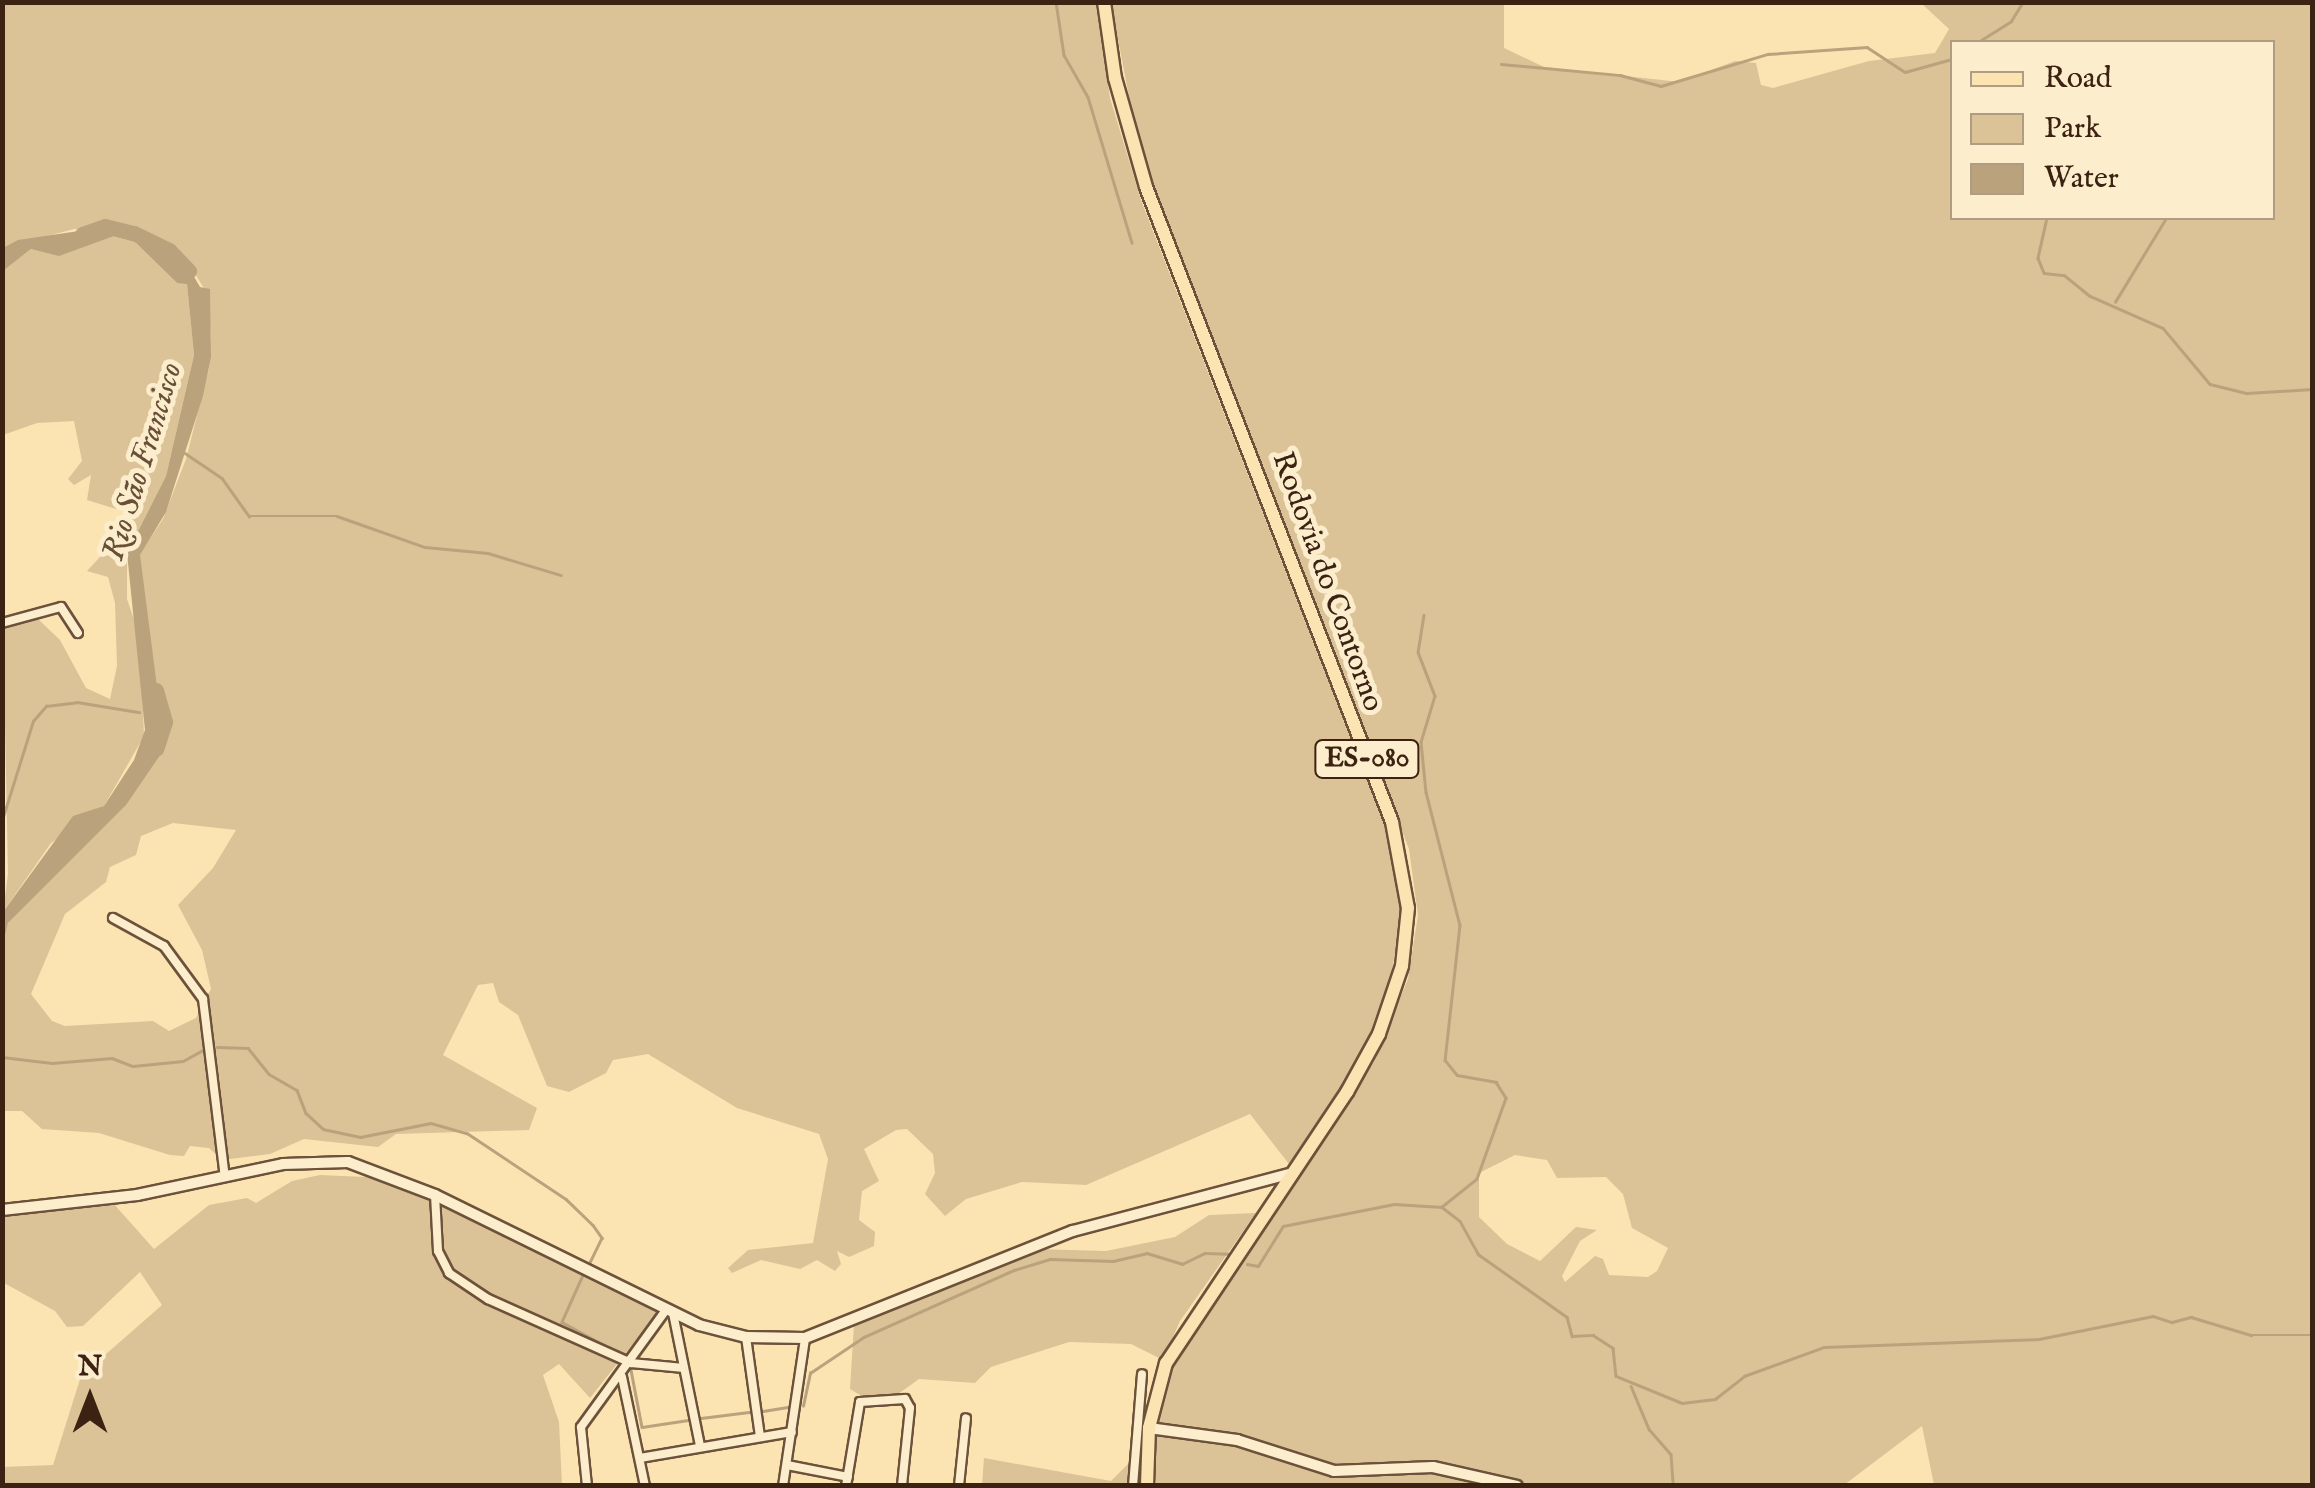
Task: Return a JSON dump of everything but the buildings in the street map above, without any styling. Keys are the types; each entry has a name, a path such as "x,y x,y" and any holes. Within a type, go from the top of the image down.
{"main road":[{"name":"Rodovia do Contorno","path":"1104,2 1114,78 1146,188 1288,543 1392,822 1407,886 1402,966 1379,1034 1166,1363 1149,1428 1147,1486"}],"street":[{"path":"2,623 60,607 78,633"},
{"path":"113,918 164,946 203,998 224,1176"},
{"path":"2,1210 283,1164 348,1162 435,1195 669,1311 746,1337 806,1338 1073,1231 1292,1173"},
{"path":"435,1195 438,1250 449,1273 488,1299 631,1363 684,1368"},
{"path":"586,1486 579,1432 669,1311"},
{"path":"669,1311 700,1446"},
{"path":"746,1337 760,1436"},
{"path":"783,1486 806,1338"},
{"path":"1134,1486 1142,1374"},
{"path":"622,1377 644,1486"},
{"path":"786,1465 847,1481 859,1404 909,1403 902,1486"},
{"path":"959,1486 966,1418"},
{"path":"1149,1428 1237,1440 1323,1469 1433,1467 1517,1486"},
{"path":"640,1458 792,1432"}],"green space":[{"path":"3,3 1097,3 1110,98 1141,200 1396,855 1403,909 1387,997 1353,1073 1289,1164 1250,1114 1086,1185 1022,1182 966,1199 945,1216 925,1194 935,1173 933,1154 907,1129 896,1130 864,1149 879,1181 862,1191 859,1220 875,1232 874,1246 849,1257 837,1251 841,1264 835,1271 817,1260 800,1269 761,1260 732,1273 728,1268 748,1250 813,1243 828,1159 819,1134 737,1108 648,1054 613,1060 606,1073 569,1092 547,1086 518,1015 499,1002 493,983 478,985 443,1055 537,1108 529,1130 396,1134 378,1147 304,1139 270,1154 222,1160 209,1148 190,1146 184,1156 170,1155 99,1133 42,1129 22,1111 3,1111 2,943 8,923 103,826 165,748 139,555 163,519 186,459 209,368 211,335 205,290 189,264 140,233 74,229 3,248","holes":["173,823 236,830 213,868 178,905 202,950 211,989 196,1018 169,1031 153,1021 65,1026 52,1021 31,994 65,914 106,882 110,867 136,855 141,836"]},
{"path":"1111,3 1504,3 1504,48 1544,67 1680,82 1735,61 1756,63 1761,85 1773,88 1869,61 1935,53 1949,29 1921,3 2312,3 2312,1485 1934,1485 1922,1426 1844,1485 1154,1485 1156,1422 1166,1382 1186,1339 1374,1062 1408,979 1418,915 1409,849 1139,148","holes":["1515,1155 1547,1160 1557,1178 1606,1177 1623,1194 1632,1228 1668,1248 1657,1271 1648,1277 1609,1275 1603,1259 1595,1256 1565,1282 1562,1276 1580,1241 1597,1230 1576,1227 1540,1261 1507,1244 1479,1217 1479,1173"]},
{"path":"114,235 135,242 177,283 187,283 194,355 166,476 127,553 127,599 140,637 144,736 104,806 51,843 3,912 8,874 3,627 38,619 60,640 86,688 110,699 117,666 115,603 108,577 87,571 120,535 147,476 141,473 125,484 127,498 116,509 87,500 91,475 74,485 68,479 82,461 74,421 37,423 3,435 3,271 31,249 59,255"},
{"path":"320,1175 388,1178 660,1310 590,1398 559,1364 543,1375 559,1422 562,1485 3,1486 2,1467 53,1465 81,1376 162,1305 140,1272 83,1326 67,1327 55,1311 4,1283 3,1211 113,1203 154,1249 209,1205 247,1198 256,1203 292,1181"},
{"path":"1256,1213 1180,1321 1163,1360 1131,1344 1069,1342 991,1367 975,1383 919,1379 880,1407 850,1389 854,1324 1036,1249 1106,1251 1175,1237 1209,1215"},
{"path":"1141,1451 1140,1485 982,1486 984,1458 1111,1481"}],"water":[{"path":"113,226 131,228 185,261 200,287 210,289 211,357 203,396 166,512 140,555 165,748 126,805 8,923 3,943 3,912 73,816 104,806 134,760 145,730 127,553 166,476 194,355 187,284 177,283 135,242 114,236 59,256 31,249 3,271 3,248 18,240"}],"waterway":[{"path":"1056,2 1064,55 1088,97 1132,243"},
{"path":"1981,40 2011,21 2023,2"},
{"path":"1501,64 1620,75 1661,86 1768,54 1867,47 1905,72 1950,60"},
{"path":"2047,220 2038,258 2044,273 2064,275 2090,296 2163,328 2210,384 2247,393 2312,389"},
{"path":"2115,302 2165,220"},
{"name":"Rio São Francisco","path":"82,234 105,226 134,233 169,250 189,271"},
{"path":"185,453 222,478 249,516 337,516 425,547 488,553 561,575"},
{"path":"1424,615 1418,652 1435,696 1421,742 1426,792 1460,925 1445,1060 1457,1075 1496,1082 1506,1098 1477,1179 1442,1207"},
{"name":"Rio São Francisco","path":"156,690 165,722 156,749"},
{"path":"2,820 33,721 46,706 77,702 139,712"},
{"path":"217,1047 248,1048 269,1074 297,1090 306,1113 323,1129 360,1137 431,1123 467,1133 566,1199 593,1225 602,1238 589,1265"},
{"path":"2,1057 52,1063 112,1058 133,1066 183,1061 205,1049"},
{"path":"1247,1264 1258,1266 1283,1226 1394,1204 1442,1207 1460,1221 1478,1254 1567,1317 1572,1336 1593,1335 1613,1348 1616,1376 1682,1403 1715,1399 1744,1376 1824,1347 2039,1339 2153,1316 2172,1322 2191,1317 2251,1335 2312,1335"},
{"path":"803,1406 810,1373 864,1337 1014,1270 1050,1259 1113,1261 1147,1253 1182,1264 1205,1253 1228,1254"},
{"path":"584,1273 562,1322 626,1357"},
{"path":"631,1370 642,1427 689,1420"},
{"path":"1631,1386 1649,1429 1671,1454 1673,1486"},
{"path":"763,1411 789,1407"},
{"path":"701,1418 749,1412"}]}
